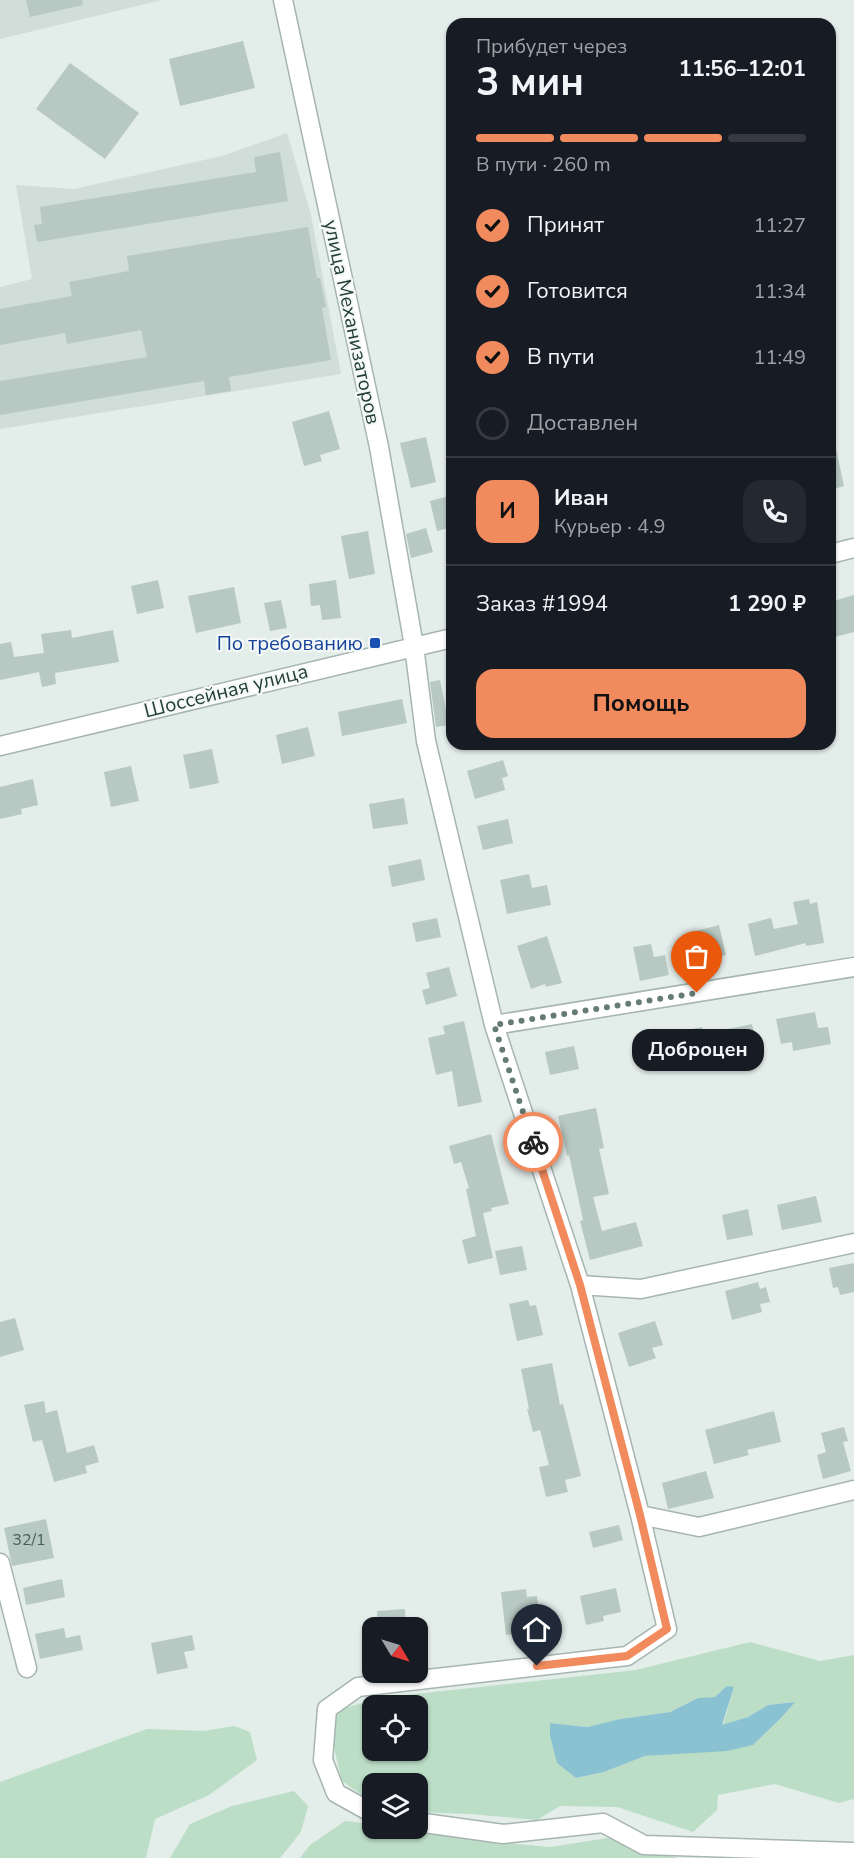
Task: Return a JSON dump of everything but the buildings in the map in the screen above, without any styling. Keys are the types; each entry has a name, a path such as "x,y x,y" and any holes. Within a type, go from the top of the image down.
{"street":[{"name":"улица Механизаторов","path":"284,0 379,447 414,646 426,741 494,1025 580,1285 667,1629 627,1656 358,1687 327,1709 323,1760 336,1793 362,1807"},
{"path":"836,552 854,548"},
{"name":"Шоссейная улица","path":"0,746 446,639"},
{"path":"494,1025 854,967"},
{"path":"580,1285 641,1289 854,1243"},
{"path":"640,1515 699,1527 854,1490"},
{"path":"0,1563 27,1668"},
{"path":"428,1824 503,1834 603,1823 644,1845 854,1852"}],"shaded area":[{"path":"0,0 162,0 0,39"},
{"path":"287,133 311,215 341,374 0,429 0,287 32,279 16,185 74,189 222,156"}],"green space":[{"path":"750,1642 820,1661 854,1655 854,1799 839,1803 775,1784 718,1795 717,1810 693,1832 617,1807 560,1806 537,1820 428,1812 428,1773 362,1773 362,1795 342,1781 333,1744 337,1715 345,1708 362,1703 362,1761 428,1761 428,1695 407,1695 636,1670","holes":["734,1687 721,1726 748,1717 768,1705 794,1702 753,1745 645,1756 604,1772 576,1778 550,1723 587,1727 620,1719 670,1712 698,1698 715,1698"]},
{"path":"234,1726 250,1732 257,1760 209,1795 155,1819 146,1858 0,1858 0,1782 147,1729 204,1731"},
{"path":"294,1791 308,1806 301,1832 280,1858 170,1858 190,1824 232,1806"},
{"path":"345,1821 362,1823 362,1839 428,1839 428,1833 550,1847 608,1838 678,1858 300,1858 310,1845"}],"water":[{"path":"727,1686 734,1687 722,1725 748,1717 768,1705 795,1702 753,1745 727,1751 645,1756 604,1772 576,1778 557,1763 550,1736 550,1723 587,1727 620,1719 670,1712 698,1698 715,1697"}],"way so far":[{"path":"533,1142 494,1025 697,993"}],"place":[{"name":"По требованию","path":"375,643"},
{"name":"Доброцен","path":"697,993"}],"route":[{"path":"533,1142 580,1285 667,1629 627,1656 537,1666"}]}
